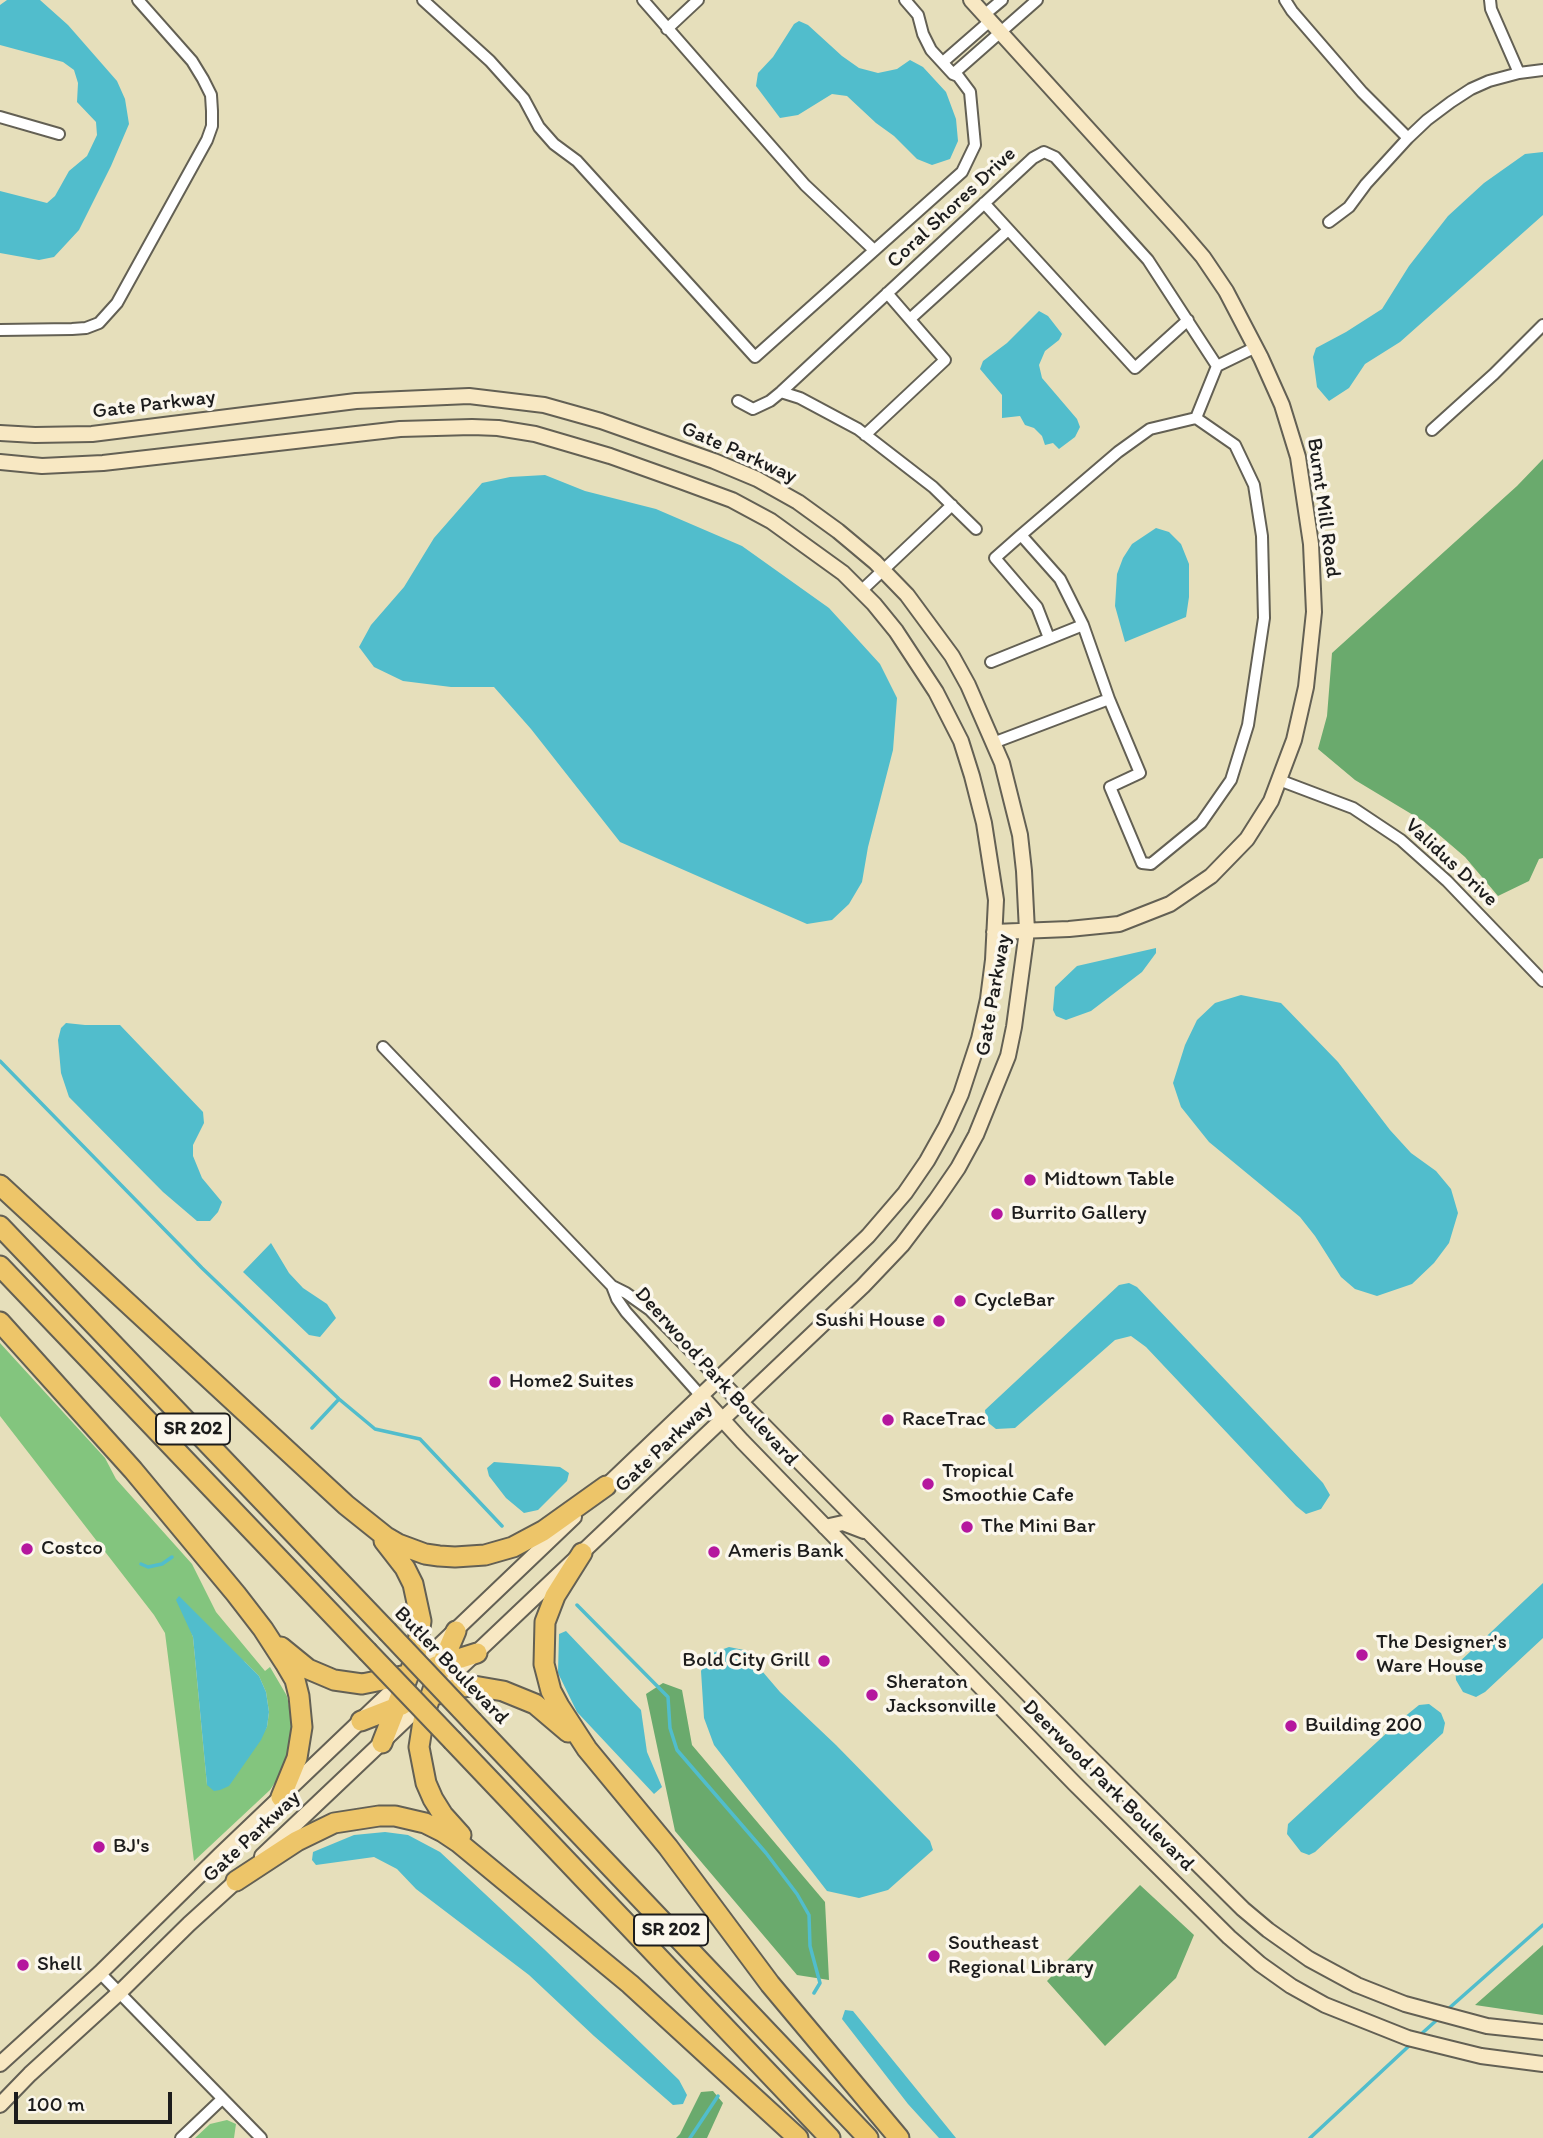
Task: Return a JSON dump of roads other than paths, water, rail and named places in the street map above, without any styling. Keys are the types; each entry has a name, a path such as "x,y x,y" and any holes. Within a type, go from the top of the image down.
{"highway":[{"path":"0,1185 394,1552 413,1584 421,1621 420,1638 410,1674 382,1743"},
{"name":"Butler Boulevard","path":"0,1226 868,2138"},
{"name":"SR 202","path":"0,1266 830,2138"},
{"path":"0,1322 133,1470 263,1629 295,1680 302,1727 297,1758 281,1797"},
{"path":"346,1506 386,1537 409,1549 439,1556 473,1556 485,1555 530,1539 606,1486"},
{"path":"582,1553 560,1588 545,1622 543,1650 551,1691 587,1749 668,1847 770,1984 899,2138"},
{"path":"263,1629 308,1669 334,1680 362,1684 410,1674 477,1653"},
{"path":"456,1631 431,1696 419,1747 426,1783 443,1815 498,1874"},
{"path":"360,1721 431,1696 474,1686 514,1694 544,1710 587,1749"},
{"path":"236,1881 314,1831 339,1822 379,1816 409,1818 425,1823 443,1832 498,1874 646,1998 798,2138"}],"main road":[{"name":"Burnt Mill Road","path":"971,0 1203,257 1226,290 1282,405 1298,457 1311,544 1314,612 1306,687 1294,740 1271,801 1247,839 1211,876 1170,904 1119,924 994,932"},
{"name":"Gate Parkway","path":"0,433 92,434 356,401 469,396 544,405 601,421 757,479 798,502 838,531 883,571 907,596 952,656 968,685 1005,776 1020,835 1027,931 1008,1056 976,1135 958,1168 902,1245 723,1421 0,2105"},
{"name":"Gate Parkway","path":"0,462 42,466 103,463 400,429 498,428 535,434 610,456 732,500 782,528 844,573 896,631 917,661 961,741 984,823 995,890 990,990 976,1048 954,1109 927,1161 905,1193 868,1236 100,1973 0,2064"},
{"name":"Deerwood Park Boulevard","path":"718,1379 1084,1751 1243,1909 1268,1930 1309,1959 1357,1985 1405,2004 1487,2026 1543,2032"},
{"name":"Deerwood Park Boulevard","path":"701,1396 1063,1771 1229,1937 1260,1964 1325,2005 1408,2038 1492,2058 1543,2064"},
{"path":"825,1527 843,1524 869,1533"}],"street":[{"path":"0,330 86,328 99,323 108,315 207,140 212,126 211,95 192,61 138,0"},
{"path":"423,0 490,61 524,99 539,127 554,144 577,161 755,357 962,172 975,145 970,92 931,50 918,16 905,0"},
{"path":"643,0 805,185 874,250"},
{"path":"667,29 698,0"},
{"path":"953,74 991,23 1002,0"},
{"path":"943,62 991,23 1037,0"},
{"path":"1285,0 1362,92 1408,138"},
{"path":"1490,0 1491,9 1519,73"},
{"path":"1329,222 1349,207 1366,184 1427,120 1471,89 1489,81 1543,70"},
{"path":"0,117 59,134"},
{"name":"Coral Shores Drive","path":"738,401 753,409 770,401 1033,158 1044,152 1055,157 1148,260 1217,366"},
{"path":"984,203 1135,368 1188,320"},
{"path":"911,318 1008,230"},
{"path":"865,435 945,360 887,293"},
{"path":"1432,430 1543,325"},
{"path":"1196,418 1217,366 1256,347"},
{"path":"781,392 800,398 865,435 933,487 976,529"},
{"path":"1021,535 1060,579 1083,625 1109,699 1140,773 1110,787 1142,863 1151,864 1201,823 1231,780 1248,725 1264,618 1262,536 1254,485 1235,445 1196,418 1150,429 1118,452 1021,535 995,558 1037,607 1049,638"},
{"path":"861,591 952,505"},
{"path":"991,662 1083,625"},
{"path":"993,743 1109,699"},
{"name":"Validus Drive","path":"1279,780 1353,808 1401,840 1440,874 1543,981"},
{"name":"Deerwood Park Boulevard","path":"383,1047 612,1286 650,1310 718,1379"},
{"name":"Deerwood Park Boulevard","path":"612,1286 626,1312 701,1396"},
{"path":"100,1973 261,2138"},
{"path":"181,2138 222,2099"}],"water":[{"path":"7,0 40,0 68,25 117,81 125,99 129,124 79,230 54,257 39,260 0,253 0,191 47,203 55,196 69,171 87,156 97,135 96,122 77,102 78,83 74,70 63,62 0,45 0,5"},
{"path":"799,21 808,25 859,68 878,73 897,69 910,60 923,67 946,92 956,119 958,141 950,159 932,165 917,159 847,96 832,94 798,115 780,118 756,86 758,73"},
{"path":"1543,152 1543,215 1400,342 1365,364 1349,388 1329,401 1317,387 1313,357 1316,348 1382,309 1409,266 1448,216 1484,183 1525,154"},
{"path":"1039,311 1048,316 1062,334 1059,340 1045,351 1039,365 1042,378 1077,419 1080,427 1075,437 1059,449 1053,443 1045,445 1042,436 1034,428 1025,425 1020,416 1002,418 1002,395 980,369 983,361 1007,343"},
{"path":"545,475 585,491 656,509 742,546 829,608 880,664 897,698 893,750 868,847 862,882 849,904 832,920 807,924 620,842 531,729 494,687 451,687 403,681 374,667 359,647 371,625 404,587 434,538 482,483 510,477"},
{"path":"1156,528 1169,532 1181,544 1189,564 1186,617 1125,642 1115,606 1117,574 1132,544"},
{"path":"1156,948 1156,953 1142,972 1091,1011 1066,1020 1056,1016 1053,1010 1055,987 1077,966"},
{"path":"1241,995 1281,1003 1338,1062 1411,1153 1436,1171 1451,1189 1458,1213 1449,1243 1434,1263 1412,1284 1377,1296 1355,1289 1341,1277 1300,1217 1209,1142 1181,1107 1173,1083 1185,1045 1197,1020 1215,1003"},
{"path":"66,1023 120,1025 203,1112 204,1123 193,1145 193,1156 202,1178 222,1202 210,1221 197,1221 163,1192 69,1097 61,1073 58,1040 61,1028"},
{"path":"271,1243 289,1273 303,1288 327,1304 336,1318 320,1337 309,1335 243,1272"},
{"path":"1129,1283 1137,1287 1323,1483 1330,1495 1321,1509 1306,1514 1296,1506 1146,1347 1131,1336 1115,1340 1015,1428 996,1429 986,1421 985,1410 1119,1285"},
{"path":"494,1462 560,1467 569,1473 567,1481 538,1510 524,1513 506,1498 489,1476 487,1468"},
{"path":"1543,1583 1543,1638 1485,1692 1476,1697 1463,1692 1456,1680 1455,1666"},
{"path":"179,1596 259,1676 266,1692 269,1712 267,1727 261,1740 229,1786 220,1790 214,1791 207,1785 193,1637 176,1600"},
{"path":"566,1631 641,1710 647,1752 662,1787 654,1794 577,1712 558,1673 559,1634"},
{"path":"729,1647 744,1650 780,1692 930,1841 933,1850 888,1890 859,1898 827,1891 714,1745 704,1718 701,1671 710,1654"},
{"path":"1429,1704 1441,1713 1445,1723 1443,1733 1315,1852 1309,1855 1301,1852 1287,1834 1288,1824 1403,1718 1419,1705"},
{"path":"385,1832 408,1835 440,1852 679,2080 687,2095 683,2104 673,2105 529,1975 416,1889 397,1869 374,1857 316,1865 312,1860 313,1852 354,1835"},
{"path":"845,2010 853,2011 956,2138 939,2138 908,2104 842,2019"}],"waterway":[{"path":"0,1061 202,1268 339,1399 375,1429 420,1439 502,1526"},
{"path":"312,1428 339,1399"},
{"path":"141,1564 148,1567 162,1564 172,1557"},
{"path":"577,1605 668,1697 670,1728 677,1750 766,1853 797,1894 809,1915 810,1946 820,1983 814,1993"},
{"path":"1447,2010 1543,1925"},
{"path":"1419,2036 1439,2018"},
{"path":"1310,2138 1411,2044"},
{"path":"690,2138 718,2096"}],"place":[{"name":"Midtown Table","path":"1030,1180"},
{"name":"Burrito Gallery","path":"997,1214"},
{"name":"CycleBar","path":"960,1301"},
{"name":"Sushi House","path":"939,1321"},
{"name":"Home2 Suites","path":"495,1382"},
{"name":"RaceTrac","path":"888,1420"},
{"name":"Tropical Smoothie Cafe","path":"928,1484"},
{"name":"The Mini Bar","path":"967,1527"},
{"name":"Costco","path":"27,1549"},
{"name":"Ameris Bank","path":"714,1552"},
{"name":"The Designer's Ware House","path":"1362,1655"},
{"name":"Bold City Grill","path":"824,1661"},
{"name":"Sheraton Jacksonville","path":"872,1695"},
{"name":"Building 200","path":"1291,1726"},
{"name":"BJ's","path":"99,1847"},
{"name":"Southeast Regional Library","path":"934,1956"},
{"name":"Shell","path":"23,1965"}]}
